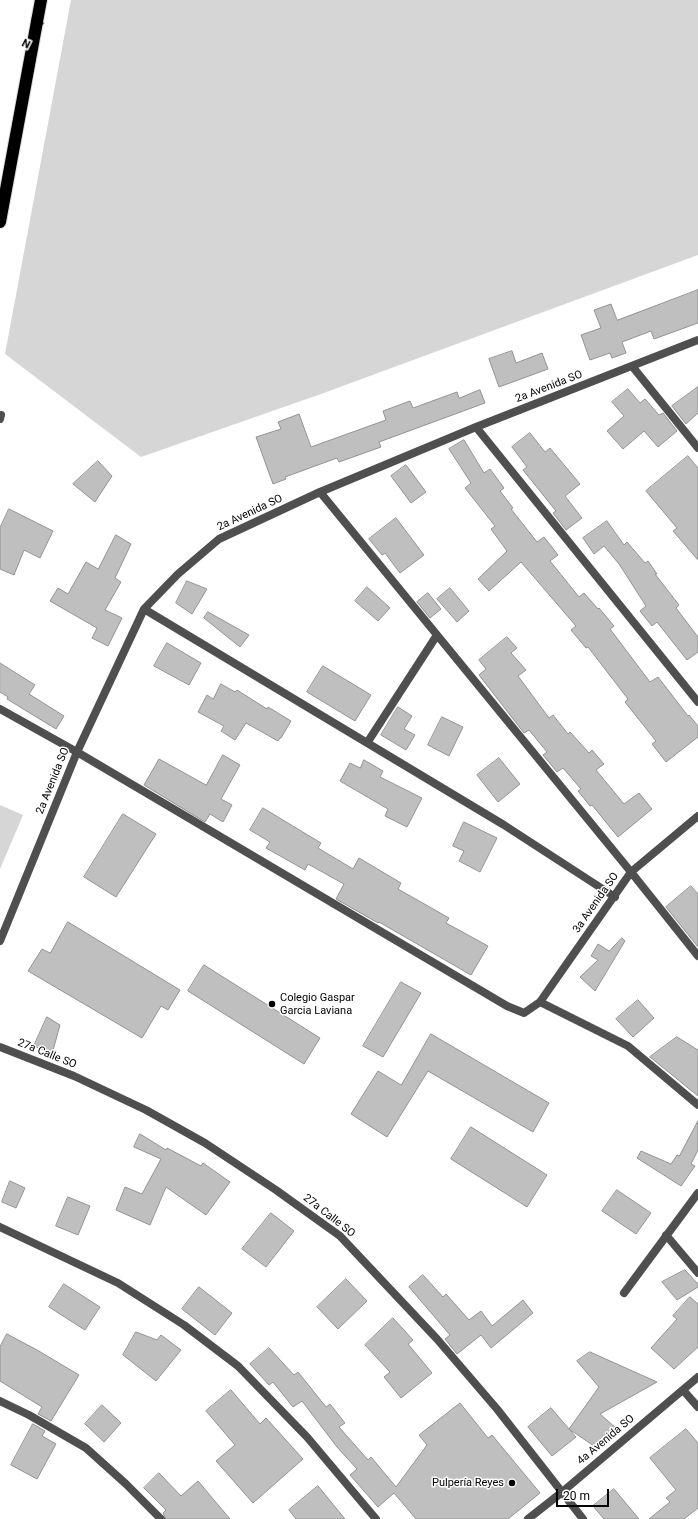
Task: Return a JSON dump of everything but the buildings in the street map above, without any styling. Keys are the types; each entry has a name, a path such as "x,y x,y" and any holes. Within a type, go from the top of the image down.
{"highway":[{"path":"0,222 41,0"}],"street":[{"name":"2a Avenida SO","path":"0,941 77,752 144,609 178,574 219,539 320,492 476,427 698,340"},
{"path":"632,366 698,448"},
{"path":"476,427 698,702"},
{"path":"320,492 632,872 698,956"},
{"path":"144,609 504,825 615,897"},
{"path":"367,743 437,635"},
{"path":"0,710 77,752"},
{"name":"3a Avenida SO","path":"77,752 507,1006 524,1013 540,1002 632,872 698,816"},
{"path":"540,1002 628,1046 698,1105"},
{"name":"27a Calle SO","path":"0,1047 74,1076 146,1110 205,1143 276,1190 340,1236 437,1339 497,1409 561,1493 583,1519"},
{"path":"624,1293 698,1193"},
{"path":"0,1227 118,1282 184,1325 232,1362 307,1436 376,1519"},
{"path":"666,1235 698,1273"},
{"name":"4a Avenida SO","path":"528,1519 561,1493 698,1376"},
{"path":"683,1390 698,1407"},
{"path":"0,1401 29,1414 86,1448 126,1484 161,1519"}],"shaded area":[{"path":"71,0 698,0 698,255 321,394 141,457 5,354"},
{"path":"0,805 23,815 0,869"}],"place":[{"name":"Colegio Gaspar Garcia Laviana","path":"272,1004"},
{"name":"Pulpería Reyes","path":"512,1483"}]}
